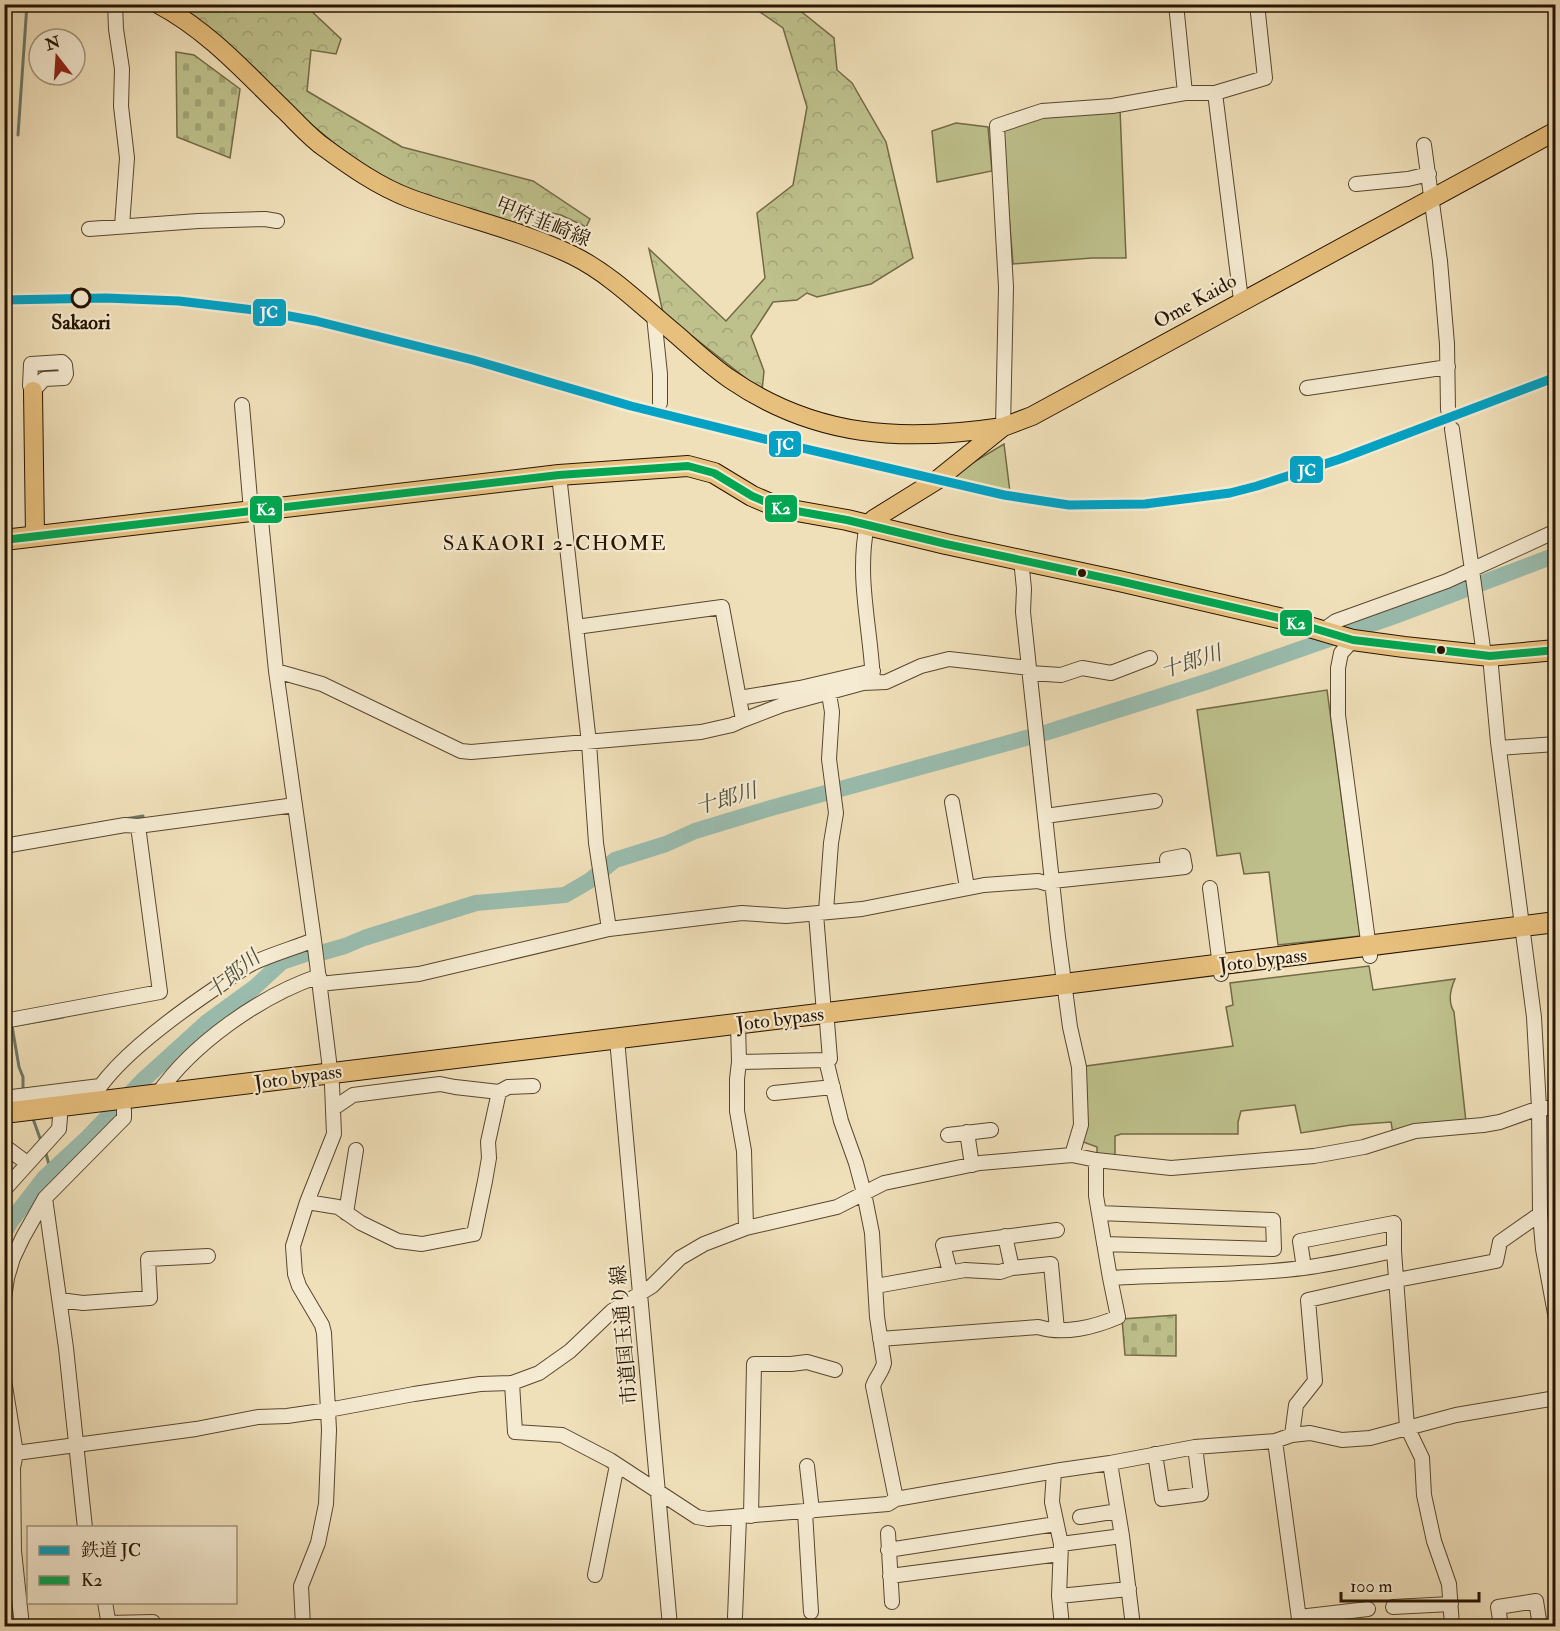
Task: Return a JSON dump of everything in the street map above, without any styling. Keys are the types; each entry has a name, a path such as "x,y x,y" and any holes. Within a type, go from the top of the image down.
{"highway":[{"path":"4,540 559,475 688,466 714,472 774,506 1259,613 1353,640 1413,649 1487,655 1556,650"},
{"name":"Joto bypass","path":"4,1124 54,1119 92,1101 331,1078 618,1044 1524,932 1556,922"},
{"name":"Joto bypass","path":"1524,932 1556,934"},
{"name":"Joto bypass","path":"92,1101 124,1110 331,1078"},
{"name":"Joto bypass","path":"4,1113 54,1119"}],"main road":[{"name":"甲府韮崎線","path":"158,4 194,26 216,43 319,144 352,168 378,184 408,197 519,233 599,270 729,378 773,404 812,420 865,432 912,436 1003,428"},
{"name":"Ome Kaido","path":"867,525 937,480 1003,428 1042,410 1556,131"},
{"path":"33,392 35,536"}],"street":[{"path":"115,4 122,69 121,106 127,158 122,226"},
{"path":"1176,4 1185,93"},
{"path":"1003,428 1006,287 997,126 1042,111 1112,106 1185,93 1215,93 1265,78 1257,4"},
{"path":"1215,93 1241,300"},
{"path":"1424,145 1440,261 1448,367 1448,410"},
{"path":"1356,184 1408,179 1429,174"},
{"path":"90,229 198,221 265,219 277,221"},
{"path":"654,316 660,374 660,403"},
{"path":"1307,388 1448,367"},
{"path":"242,405 319,977 334,1108 333,1140 307,1202 293,1246 293,1262 299,1286 322,1325 324,1333 328,1410 326,1504 318,1543 301,1586 303,1626"},
{"path":"1452,429 1476,599 1487,655 1534,1017 1539,1108 1540,1214 1543,1249 1556,1319"},
{"path":"559,475 589,743 596,843 609,929"},
{"path":"867,525 862,550 863,583 873,676"},
{"path":"1322,631 1336,621 1447,581 1556,531"},
{"path":"1021,560 1024,589 1023,612 1052,883 1082,1098 1081,1125 1072,1155"},
{"path":"576,627 722,607 743,720"},
{"path":"1353,640 1341,653 1338,668 1338,715 1369,951"},
{"path":"738,698 873,676 886,682 921,666 949,659 1061,675 1082,668 1111,673 1150,658"},
{"path":"276,671 322,684 461,751 471,752 701,732 732,725 782,705 829,693 873,676"},
{"path":"739,1062 830,1059 821,912 836,813 829,759 832,712 829,693"},
{"path":"1499,748 1556,744"},
{"path":"1045,816 1155,801"},
{"path":"952,802 967,887"},
{"path":"4,846 125,825 138,826 295,805"},
{"path":"4,1021 160,992 138,826"},
{"path":"151,1096 188,1059 232,1022 287,988 319,977 419,974 609,929 742,913 786,916 862,909 967,887 1016,882 1052,883 1168,869"},
{"path":"1210,888 1221,970"},
{"path":"4,1098 25,1095 92,1101 121,1064 155,1033 200,998 252,963 314,940"},
{"path":"739,1029 737,1112 744,1151 746,1228"},
{"name":"市道国玉通り線","path":"618,1044 670,1626"},
{"path":"826,1060 841,1121 864,1193 872,1233 884,1363 873,1386 896,1499"},
{"path":"334,1108 353,1095 440,1084 455,1088 499,1092 508,1087 533,1086"},
{"path":"774,1093 833,1087"},
{"path":"307,1202 338,1207 361,1223 398,1241 422,1244 474,1234 489,1158 488,1142 499,1092"},
{"path":"16,1454 196,1429 258,1417 328,1410 480,1384 512,1383 539,1373 563,1356 612,1311 652,1286 680,1258 704,1244 746,1228 837,1207 884,1183 972,1165 1072,1155 1096,1160 1171,1168 1314,1156 1364,1147 1429,1129 1500,1122 1539,1108 1556,1108"},
{"path":"4,1298 13,1258 22,1237 45,1198 124,1118 124,1110"},
{"path":"4,1190 30,1159 54,1119"},
{"path":"948,1135 991,1130"},
{"path":"967,1132 972,1165"},
{"path":"4,1146 30,1159"},
{"path":"346,1213 356,1150"},
{"path":"880,1339 1038,1327 1056,1330 1077,1329 1118,1317 1096,1196 1096,1160"},
{"path":"45,1198 60,1300 85,1526"},
{"path":"1099,1213 1273,1220 1275,1249 1104,1244"},
{"path":"1292,1435 1296,1406 1315,1381 1308,1300 1496,1261 1500,1242 1540,1214"},
{"path":"1304,1268 1300,1241 1394,1223 1407,1427 1422,1458 1424,1494 1434,1541 1449,1584 1452,1626"},
{"path":"950,1272 943,1245 1057,1230"},
{"path":"1005,1236 1012,1268"},
{"path":"1249,1248 1251,1272"},
{"path":"1110,1278 1304,1268 1394,1251"},
{"path":"60,1300 83,1303 150,1298 148,1259 208,1256"},
{"path":"876,1286 965,1269 1000,1272 1012,1268 1057,1263 1056,1330"},
{"path":"735,1617 745,1517 754,1364 807,1362 835,1370"},
{"path":"4,1380 16,1454 13,1468 14,1551 22,1626"},
{"path":"512,1383 515,1432 562,1434 617,1465 697,1517 708,1520 888,1504 896,1499 1195,1447 1275,1441 1292,1435 1310,1433 1342,1440 1370,1438 1456,1415 1556,1398"},
{"path":"1275,1441 1300,1622 1368,1609"},
{"path":"1155,1454 1162,1499 1201,1494 1195,1447"},
{"path":"1110,1463 1133,1626"},
{"path":"595,1575 617,1465"},
{"path":"807,1466 811,1612"},
{"path":"1054,1471 1052,1502 1060,1549 1061,1626"},
{"path":"1080,1517 1118,1511"},
{"path":"888,1550 1056,1524"},
{"path":"888,1533 892,1602"},
{"path":"890,1576 1060,1549 1122,1536"},
{"path":"1059,1596 1129,1589"},
{"path":"1501,1626 1498,1607 1536,1601 1540,1626"},
{"path":"105,1604 108,1625 153,1622"},
{"path":"1393,1607 1451,1604"}],"green space":[{"path":"166,5 305,5 341,39 336,54 311,50 307,91 402,147 533,181 590,219 586,227 561,215 538,210 519,228 411,193 356,161"},
{"path":"750,5 793,5 834,38 837,70 852,83 886,142 913,258 871,284 817,297 807,293 797,300 773,302 751,336 764,371 762,391 663,313 649,249 726,321 765,278 757,213 793,185 807,107 783,28"},
{"path":"176,52 194,55 240,89 230,158 177,137"},
{"path":"1120,109 1126,258 1092,258 1013,264 1002,130 1042,115"},
{"path":"956,123 988,127 992,171 937,182 932,131"},
{"path":"1004,444 1010,492 947,478"},
{"path":"1327,690 1360,936 1278,945 1269,872 1244,874 1240,853 1217,856 1197,710"},
{"path":"1369,966 1373,990 1455,979 1450,1000 1454,1012 1466,1122 1393,1134 1391,1122 1351,1125 1301,1133 1295,1105 1241,1111 1238,1134 1121,1134 1115,1136 1115,1156 1097,1155 1097,1147 1078,1140 1079,1067 1233,1046 1226,1007 1233,1005 1230,983"},
{"path":"1176,1315 1176,1356 1125,1355 1122,1319"}],"waterway":[{"path":"18,135 27,4"},
{"name":"十郎川","path":"4,1233 45,1177 88,1137 142,1081 207,1022 255,987 282,962 309,953 324,952 345,946 476,903 565,895 589,881 615,860 666,844 695,831 1048,732 1209,681 1395,616 1556,555"},
{"path":"125,819 143,817"},
{"path":"23,1090 23,1077 19,1067 12,1026 63,1017"},
{"path":"32,1116 41,1141"},
{"path":"45,1150 51,1172"}],"rail line":[{"name":"JC","path":"4,300 106,298 179,301 262,311 316,321 473,360 631,406 789,445 1004,495 1069,505 1145,504 1230,493 1257,486 1340,459 1556,377"}],"transit line":[{"name":"K2","path":"4,540 559,475 688,466 714,473 752,496 780,508 847,520 1119,581 1279,618 1353,640 1490,656 1556,650"}],"place":[{"name":"Sakaori","path":"81,298"}],"district":[{"name":"SAKAORI 2-CHOME","path":"555,543"}]}
